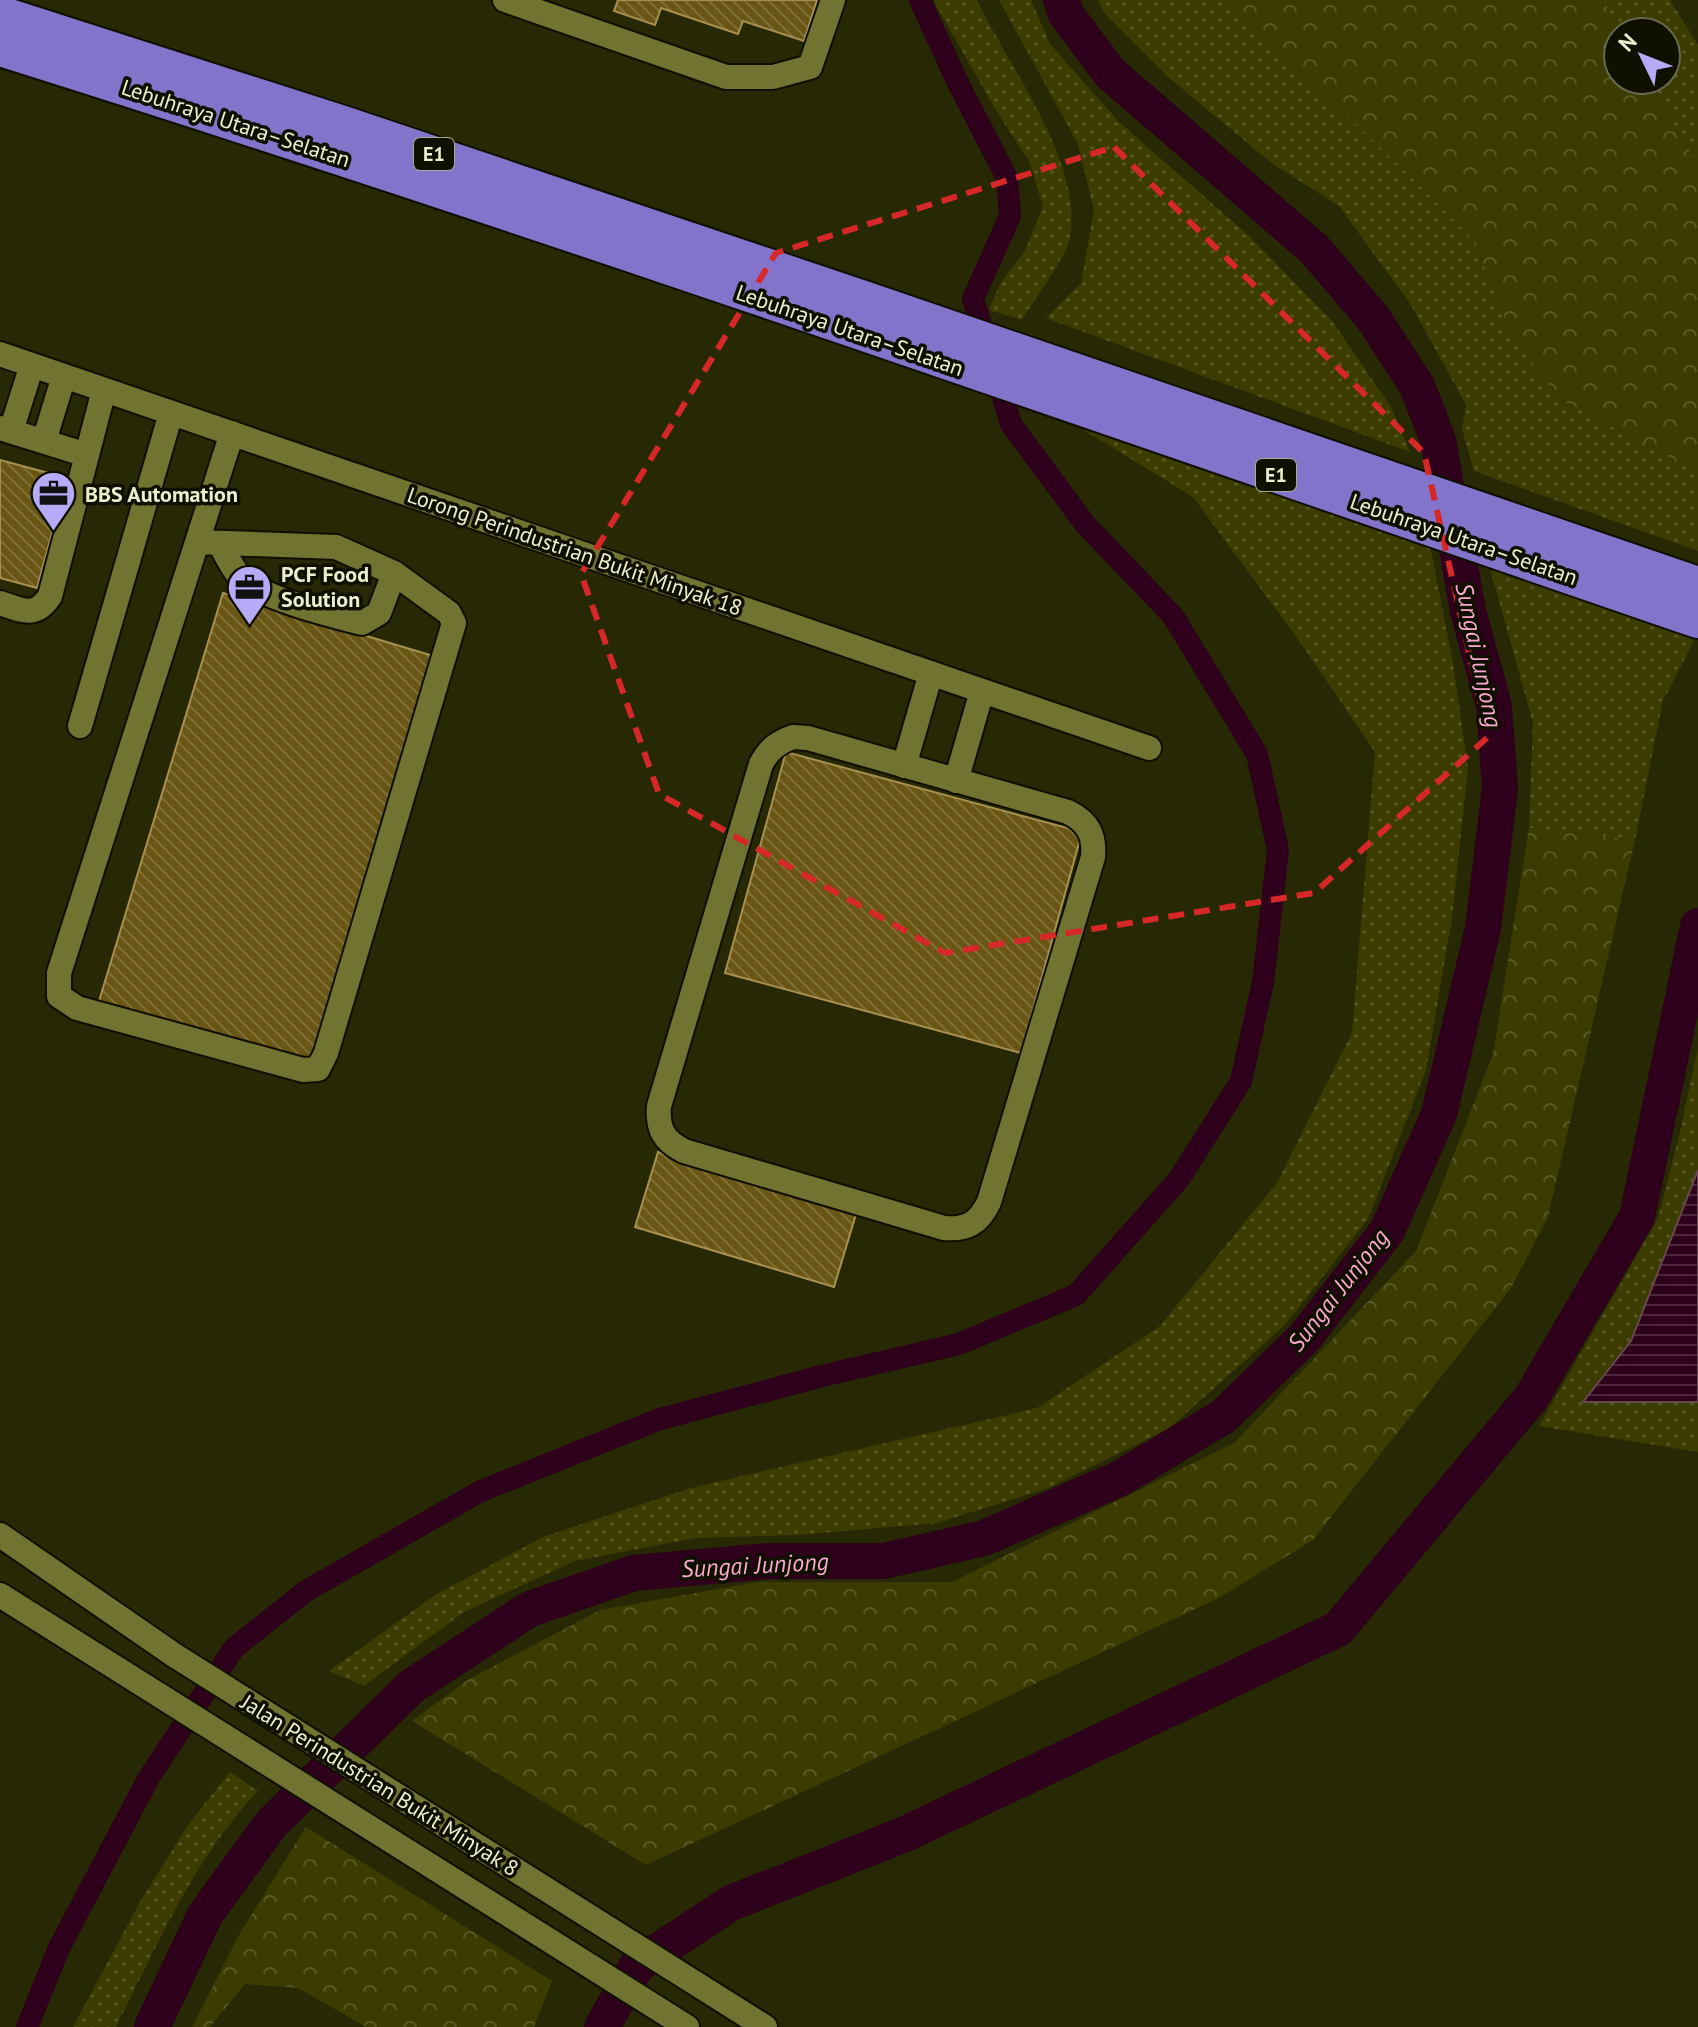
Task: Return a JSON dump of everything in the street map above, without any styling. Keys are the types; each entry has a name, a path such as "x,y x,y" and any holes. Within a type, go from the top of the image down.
{"highway":[{"name":"Lebuhraya Utara–Selatan","path":"0,14 301,110 1698,620"},
{"name":"Lebuhraya Utara–Selatan","path":"0,48 501,210 861,315 1698,585"}],"street":[{"path":"505,0 726,77 773,77 810,67 833,0"},
{"name":"Lorong Perindustrian Bukit Minyak 18","path":"0,354 1149,748"},
{"path":"32,365 5,429 87,455"},
{"path":"44,441 64,376"},
{"path":"0,603 29,612 43,607 50,596 104,390"},
{"path":"80,726 171,413"},
{"path":"209,543 336,547 394,573 449,613 454,623 326,1053 318,1069 303,1070 77,1008 59,996 59,973 209,543 232,433"},
{"path":"209,543 241,579 270,594 362,623 379,613 394,573"},
{"path":"904,766 931,673"},
{"path":"956,781 982,691"},
{"path":"793,737 808,738 956,781 1068,812 1081,819 1090,829 1094,843 1093,857 983,1215 972,1225 958,1229 944,1228 671,1145 662,1134 658,1120 668,1076 761,764 768,751 779,742 793,737"},
{"name":"Jalan Perindustrian Bukit Minyak 8","path":"0,1535 174,1655 765,2027"},
{"name":"Jalan Perindustrian Bukit Minyak 8","path":"0,1595 687,2027"}],"highlighted area":[{"path":"1114,147 1424,453 1488,737 1314,893 945,953 659,794 581,574 776,253"}],"green space":[{"path":"933,0 977,0 1041,118 1067,182 1071,213 1069,242 1022,320 989,310 1001,282 1025,251 1043,206 1029,161"},
{"path":"999,0 1031,0 1050,44 1119,122 1248,235 1332,321 1391,407 1410,452 1046,318 1081,283 1094,210 1078,144"},
{"path":"1098,0 1218,0 1300,71 1475,242 1511,336 1561,400 1698,472 1698,551 1474,471 1462,429 1466,405 1411,305 1339,206 1273,164 1168,77 1104,13"},
{"path":"1218,0 1603,0 1612,16 1602,16 1602,96 1658,96 1698,165 1698,472 1561,400 1511,336 1475,242 1300,71"},
{"path":"1603,0 1670,0 1680,16 1612,16"},
{"path":"1682,19 1698,45 1698,165 1658,96 1682,96"},
{"path":"1086,423 1430,546 1453,663 1468,768 1452,918 1426,1070 1368,1219 1284,1326 1168,1429 1048,1488 937,1523 798,1535 695,1538 575,1561 464,1612 364,1686 329,1671 435,1595 543,1537 691,1488 1037,1408 1160,1326 1277,1183 1352,1033 1375,752 1300,642 1193,497 1084,430"},
{"path":"1489,565 1698,633 1663,701 1635,840 1529,828 1533,723"},
{"path":"1529,828 1635,840 1548,1217 1511,1288 1313,1540 1219,1598 646,1865 412,1721 469,1679 600,1610 757,1582 952,1582 1234,1443 1416,1251 1493,1054"},
{"path":"1698,1047 1698,1452 1539,1426 1658,1218"},
{"path":"230,1772 258,1791 235,1817 196,1873 116,2027 73,2027 140,1902 188,1825"},
{"path":"306,1827 552,1981 534,2027 366,2027 298,1988 245,1984 210,2027 192,2027 240,1933"}],"shaded area":[{"path":"1698,1170 1698,1402 1583,1402 1631,1341"}],"building":[{"path":"618,0 817,0 804,41 743,21 738,34 661,8 655,25 614,11"},
{"path":"0,460 67,478 37,588 0,578"},
{"path":"223,593 440,658 316,1066 99,1001"},
{"path":"786,752 1082,832 1021,1053 725,973"},
{"path":"658,1152 857,1211 834,1287 635,1227"}],"waterway":[{"path":"27,2027 59,1948 148,1779 234,1648 306,1591 479,1492 657,1420 822,1376 959,1344 1076,1295 1179,1179 1241,1081 1263,982 1278,850 1257,754 1173,616 1085,524 1011,424 973,299 1010,216 1007,178 920,0"},
{"name":"Sungai Junjong","path":"152,2027 205,1915 271,1824 412,1686 530,1609 634,1573 768,1561 884,1561 984,1538 1121,1478 1224,1416 1305,1337 1387,1231 1439,1114 1483,928 1500,788 1494,706 1468,611 1438,440 1417,386 1373,318 1314,249 1110,73 1066,14 1061,0"},
{"path":"602,2027 637,1965 731,1903 903,1835 1338,1629 1531,1398 1637,1217 1698,926"}],"place":[{"name":"BBS Automation","path":"54,533"},
{"name":"PCF Food Solution","path":"250,626"}]}
